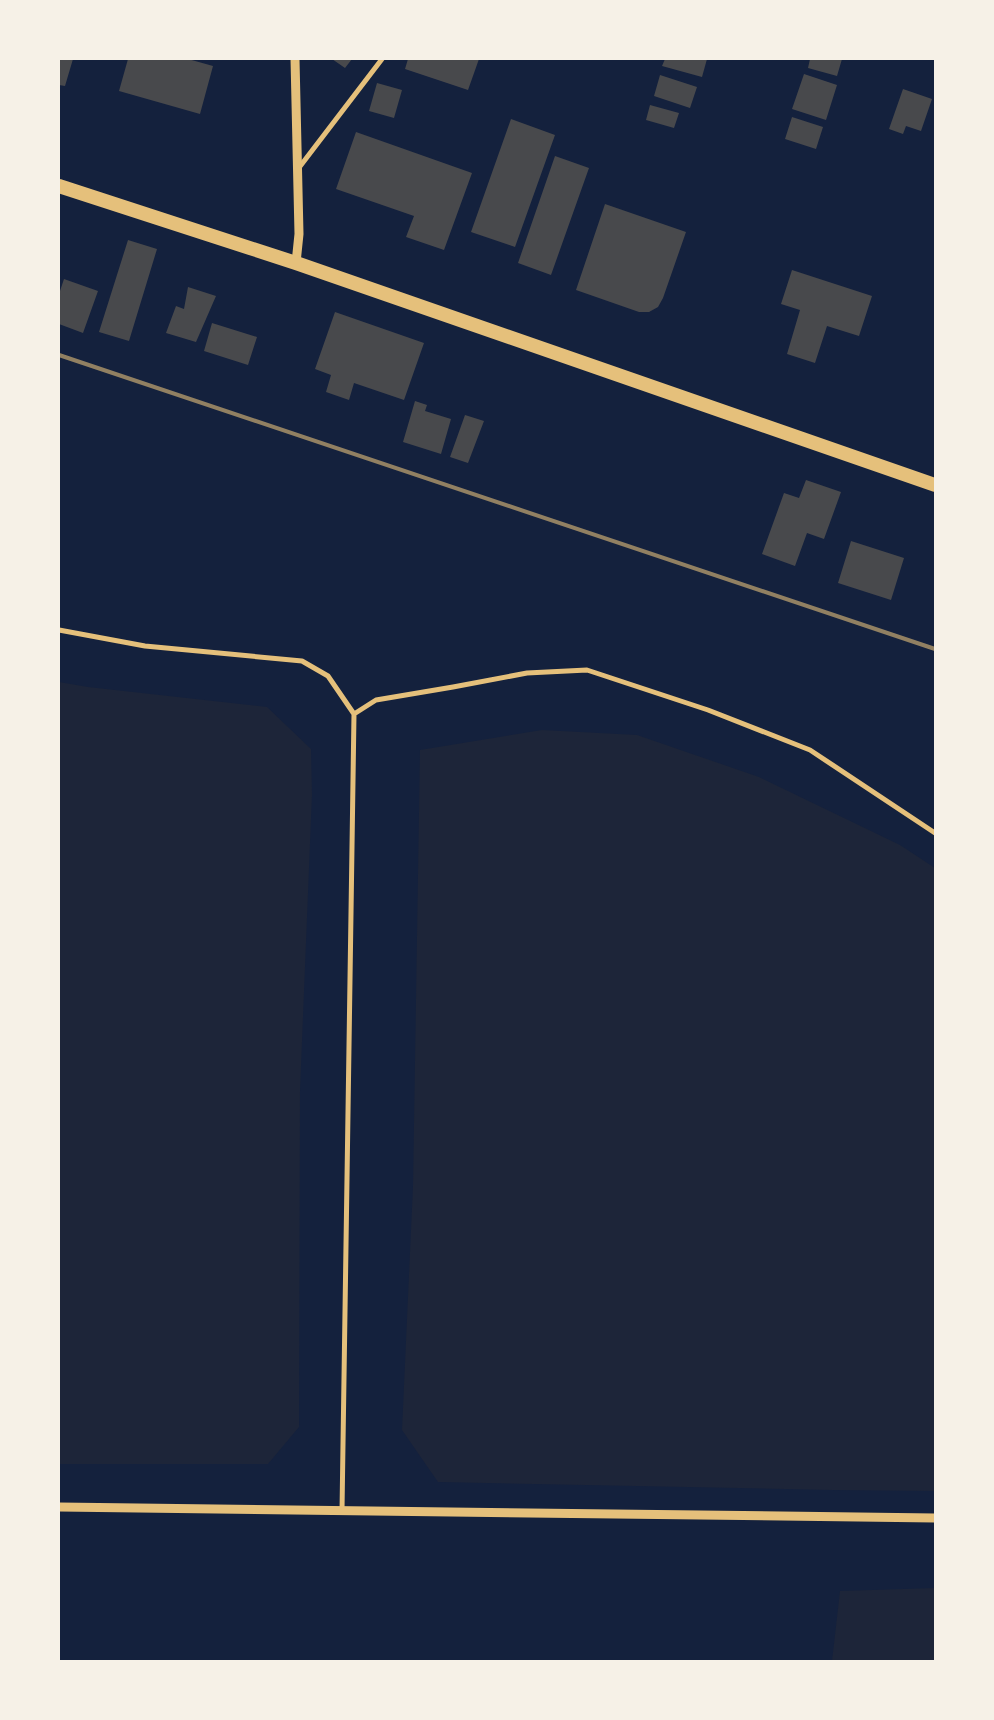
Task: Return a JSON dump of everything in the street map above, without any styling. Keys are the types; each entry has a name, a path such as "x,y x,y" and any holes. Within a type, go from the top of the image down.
{"highway":[{"path":"59,186 296,263 935,486"}],"street":[{"path":"295,59 299,234 296,263"},
{"path":"298,169 382,59"},
{"path":"59,630 145,646 302,661 328,676 354,714 342,1511"},
{"path":"354,714 376,700 527,672 587,670 708,710 810,750 935,833"},
{"path":"59,1506 935,1518"}],"shaded area":[{"path":"59,682 88,687 267,707 311,749 312,794 300,1091 299,1427 268,1464 59,1464"},
{"path":"542,730 637,735 759,777 900,845 935,868 935,1491 438,1482 402,1430 413,1186 420,750"},
{"path":"935,1588 935,1661 832,1661 840,1591"}],"building":[{"path":"59,59 73,59 65,86 59,85"},
{"path":"128,59 188,59 213,66 200,114 119,91"},
{"path":"332,59 352,59 345,68"},
{"path":"408,59 479,59 468,90 405,69"},
{"path":"665,59 707,59 702,77 662,66"},
{"path":"810,59 842,59 837,76 808,68"},
{"path":"804,74 837,85 826,120 792,109"},
{"path":"660,75 697,87 690,108 654,96"},
{"path":"377,83 402,90 394,118 369,111"},
{"path":"903,89 932,99 921,131 906,126 903,134 889,129"},
{"path":"650,105 679,113 674,128 646,120"},
{"path":"792,117 823,127 816,149 785,139"},
{"path":"511,119 555,135 515,247 471,232"},
{"path":"356,132 472,173 444,250 406,237 414,216 336,189"},
{"path":"555,156 589,168 551,275 518,263"},
{"path":"605,204 686,232 663,298 658,307 649,312 639,312 576,290"},
{"path":"128,240 157,249 129,341 99,332"},
{"path":"792,270 872,296 859,336 827,326 815,363 787,354 800,310 781,304"},
{"path":"64,279 98,291 83,333 59,324 59,294"},
{"path":"188,287 216,296 196,342 166,333 176,306 184,309"},
{"path":"335,312 424,343 404,400 354,383 349,400 326,392 331,375 315,369"},
{"path":"212,323 257,337 248,365 204,351"},
{"path":"415,401 427,405 425,411 451,419 441,454 403,442"},
{"path":"465,415 484,421 468,463 450,457"},
{"path":"806,480 841,492 824,539 807,533 795,566 762,554 784,493 799,498"},
{"path":"851,541 904,558 891,600 838,583"}],"railway":[{"path":"59,355 935,649"}]}
